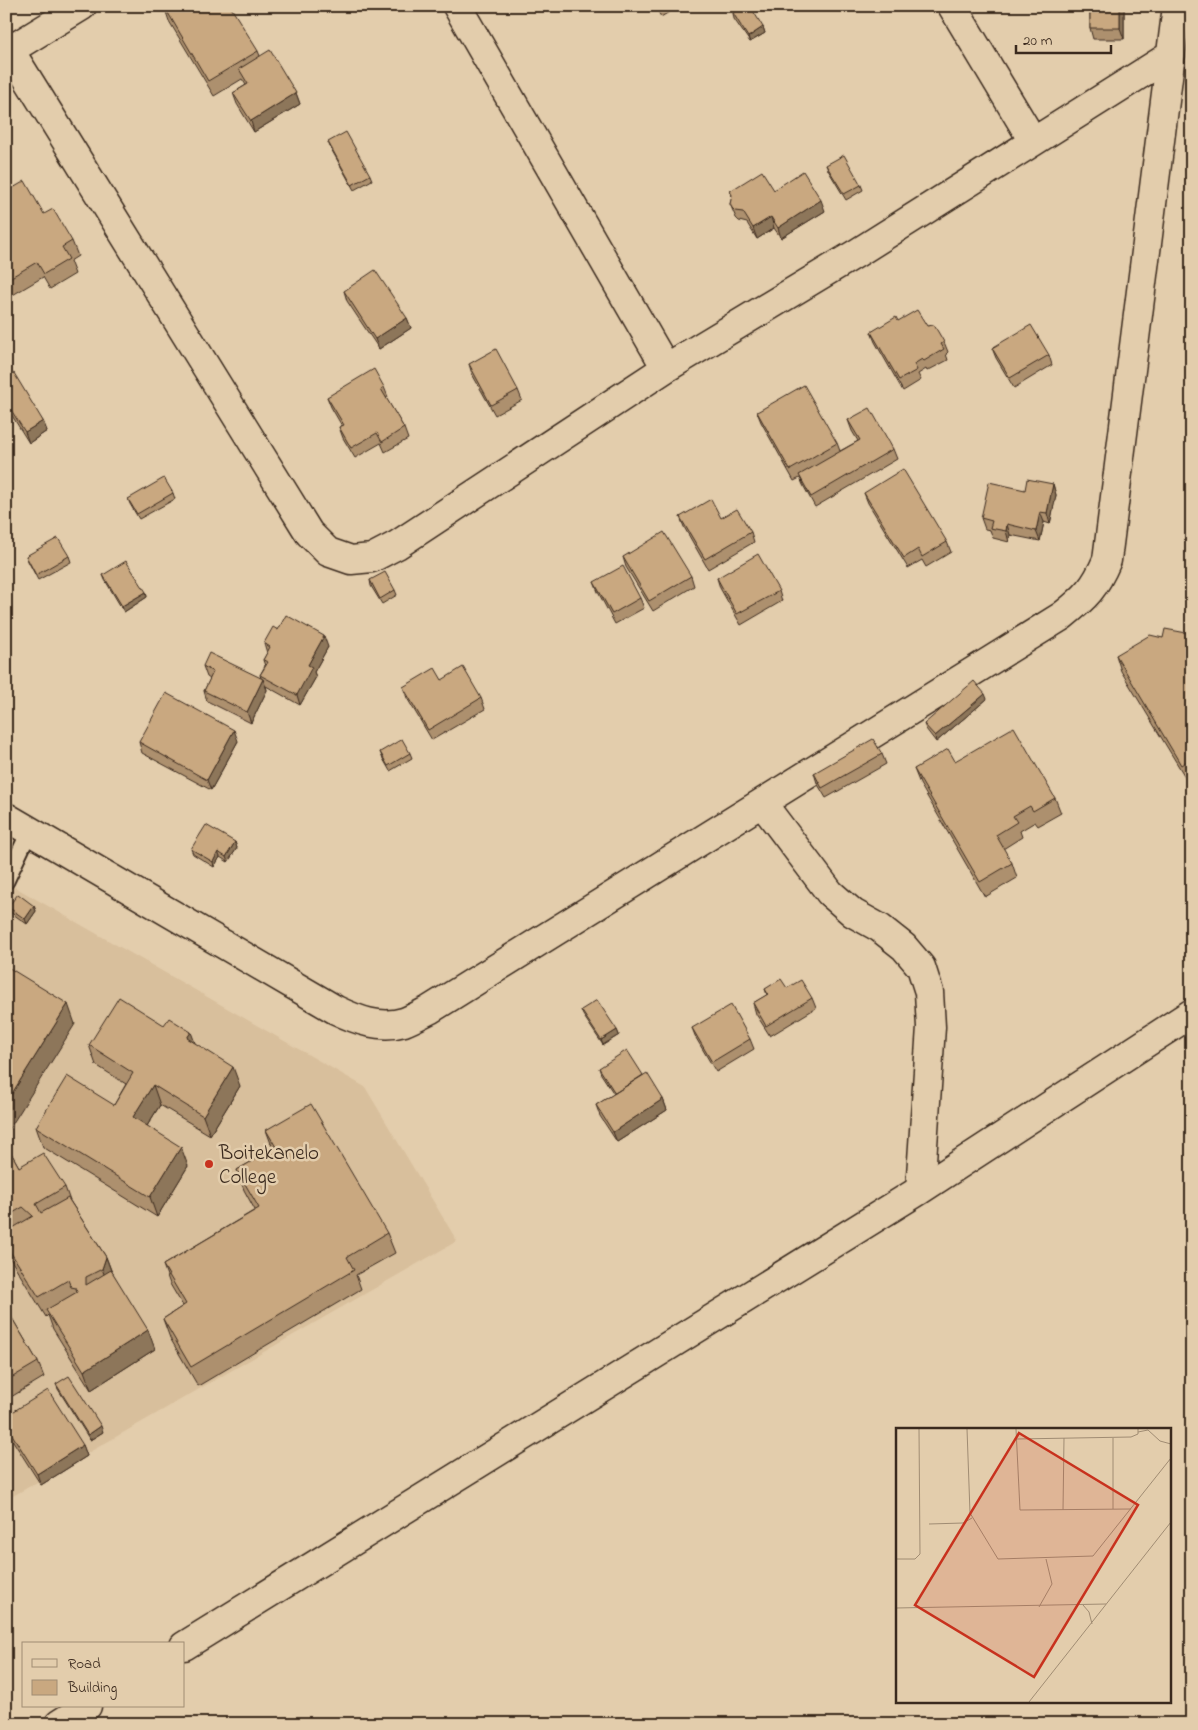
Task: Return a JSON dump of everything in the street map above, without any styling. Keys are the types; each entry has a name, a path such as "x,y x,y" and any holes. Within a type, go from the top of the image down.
{"street":[{"path":"82,6 8,47 309,533 328,552 351,560 372,558 397,545 666,368 858,253 1171,55"},
{"path":"457,6 666,368"},
{"path":"952,6 1033,141"},
{"path":"6,818 30,830 336,1010 356,1020 380,1025 403,1022 429,1010 1062,616 1084,598 1099,578 1107,560 1177,6"},
{"path":"762,803 830,893 853,913 880,928 904,947 921,967 929,992 931,1027 920,1190"},
{"path":"185,1645 920,1190 1192,1012"},
{"path":"59,1724 84,1708"}],"lane":[{"path":"6,882 30,830"}],"shaded area":[{"name":"Boitekanelo College","path":"6,882 365,1087 457,1241 6,1500"}],"building":[{"path":"164,6 230,6 258,51 208,81"},
{"path":"743,6 750,6 763,27 748,37 733,13"},
{"path":"1090,6 1120,6 1120,28 1090,28"},
{"path":"270,50 296,93 251,121 233,93 248,84 239,69"},
{"path":"346,132 370,175 352,185 328,142"},
{"path":"1192,146 1192,162 1190,162"},
{"path":"844,155 861,185 844,194 826,165"},
{"path":"762,171 774,190 803,171 821,200 778,228 771,217 753,228 743,212 735,211 732,208 730,204 732,195 730,191"},
{"path":"25,181 44,214 53,209 72,241 62,247 69,259 44,274 37,262 6,280 6,192"},
{"path":"375,270 407,318 375,339 344,291"},
{"path":"917,310 927,326 934,325 944,342 941,344 944,349 924,361 922,359 914,364 917,370 899,380 871,332 896,317 898,321"},
{"path":"1031,325 1049,355 1010,378 992,348"},
{"path":"496,349 518,390 491,405 469,364"},
{"path":"374,369 384,387 381,389 404,428 382,442 377,433 351,448 339,427 344,425 327,397"},
{"path":"14,373 43,421 25,432 6,402 6,378"},
{"path":"804,385 837,443 790,470 757,412"},
{"path":"870,408 893,449 811,497 799,475 860,440 848,420"},
{"path":"903,469 947,542 922,557 918,549 904,558 864,493"},
{"path":"164,478 173,493 137,514 128,499"},
{"path":"1027,479 1053,484 1047,513 1040,512 1036,531 1007,524 1006,531 990,528 992,521 981,518 989,482 1025,490"},
{"path":"711,499 721,518 737,509 751,532 705,559 680,517"},
{"path":"664,532 691,576 649,601 623,557"},
{"path":"58,538 69,556 36,575 26,556"},
{"path":"758,554 779,591 737,614 717,578"},
{"path":"126,561 146,592 122,606 103,575"},
{"path":"623,566 640,598 612,614 594,582"},
{"path":"385,572 395,590 380,599 370,580"},
{"path":"286,615 324,636 308,665 312,667 297,695 260,675 268,662 263,660 270,647 264,643 273,627 278,630"},
{"path":"1165,629 1192,634 1192,758 1181,765 1116,655 1150,635 1163,638"},
{"path":"209,653 263,679 247,712 204,691 213,672 203,666"},
{"path":"463,667 481,698 428,730 403,687 435,668 442,680"},
{"path":"974,681 985,694 935,736 924,724"},
{"path":"166,693 234,730 207,780 139,742"},
{"path":"1014,727 1055,798 1033,811 1030,806 1013,816 1017,822 996,835 1012,863 980,882 914,769 948,749 955,761"},
{"path":"402,739 410,753 388,766 380,752"},
{"path":"873,739 882,754 822,788 814,773"},
{"path":"206,825 235,842 226,857 218,852 213,862 191,849"},
{"path":"18,894 34,906 25,919 8,907"},
{"path":"6,966 68,1004 6,1103"},
{"path":"781,979 787,988 801,980 812,998 766,1026 753,1003 768,994 765,989"},
{"path":"119,997 164,1025 169,1018 191,1032 187,1038 233,1067 203,1116 153,1085 133,1117 181,1147 150,1197 36,1127 67,1076 114,1105 133,1073 89,1045"},
{"path":"597,1000 617,1030 601,1040 581,1010"},
{"path":"731,1005 750,1039 712,1062 692,1028"},
{"path":"627,1050 643,1075 615,1093 599,1068"},
{"path":"647,1073 663,1099 613,1132 596,1105"},
{"path":"311,1104 387,1233 347,1257 354,1270 191,1367 163,1319 186,1304 163,1265 259,1208 237,1170 276,1147 266,1130"},
{"path":"6,1144 19,1167 43,1153 65,1187 36,1204 41,1213 68,1198 106,1257 102,1269 86,1277 86,1285 111,1270 148,1330 84,1371 46,1310 77,1292 76,1288 71,1287 68,1280 39,1297 6,1245 6,1232 33,1216 23,1207 6,1217"},
{"path":"6,1308 38,1362 6,1381"},
{"path":"69,1376 101,1426 88,1435 56,1384"},
{"path":"48,1390 83,1445 37,1474 6,1425 6,1416"}],"place":[{"name":"Boitekanelo College","path":"209,1164"}]}
